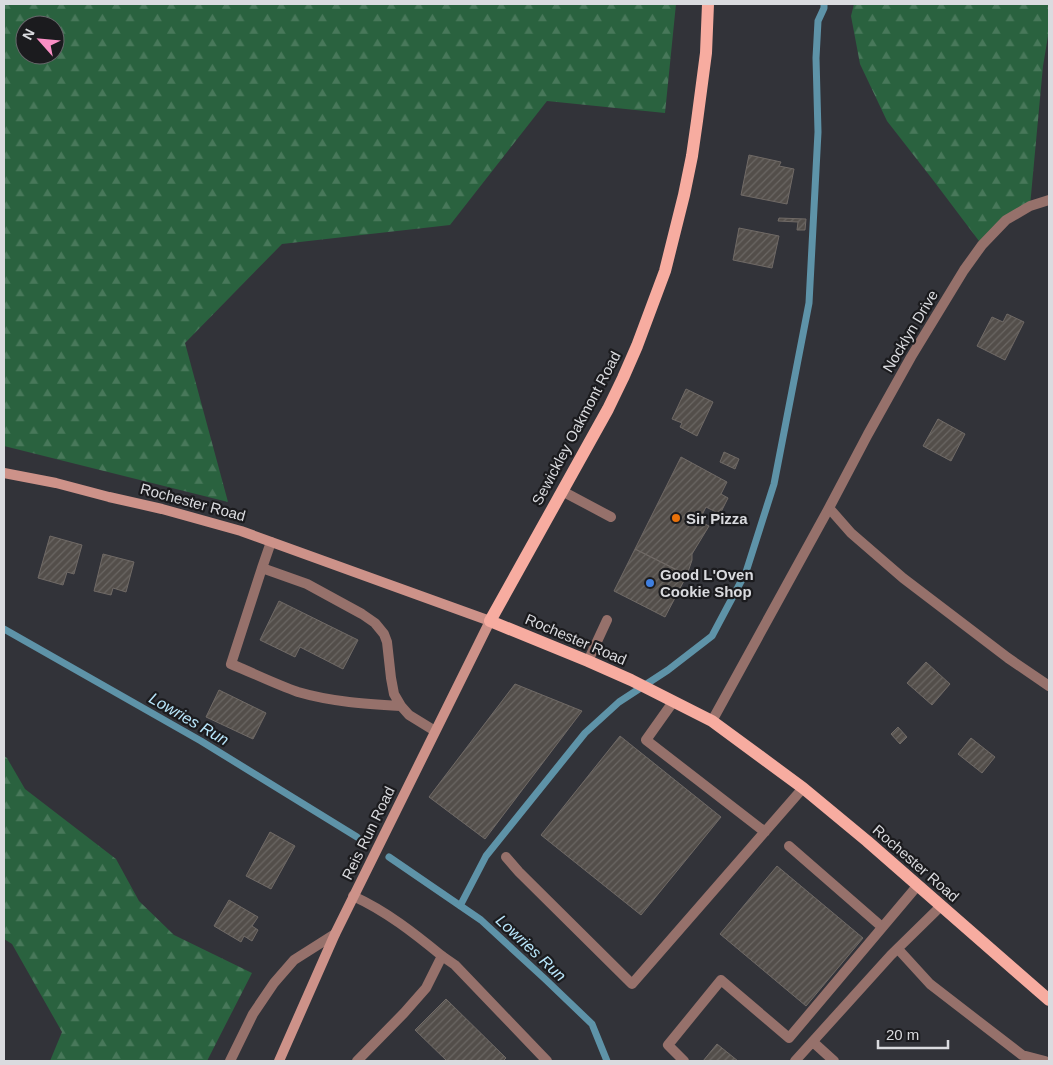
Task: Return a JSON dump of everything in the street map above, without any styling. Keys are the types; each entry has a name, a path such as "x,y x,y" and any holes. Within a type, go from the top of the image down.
{"main road":[{"name":"Sewickley Oakmont Road","path":"490,621 608,409 637,346 665,271 692,156 706,53 708,4"},
{"name":"Rochester Road","path":"490,621 631,680 712,721 803,788 867,841 1049,1000"}],"street":[{"name":"Nocklyn Drive","path":"712,721 911,357 964,270 982,245 1006,220 1030,206 1049,200"},
{"name":"Rochester Road","path":"4,473 56,483 109,498 162,508 241,531 490,621"},
{"path":"562,491 611,518"},
{"path":"829,508 851,533 903,578 1008,658 1049,686"},
{"path":"272,542 230,664 282,686 319,697 354,704 402,706"},
{"path":"262,568 307,584 338,600 375,623 384,634 387,642 394,694 409,715 435,731"},
{"path":"588,661 607,620"},
{"name":"Reis Run Road","path":"278,1061 353,896 490,621"},
{"path":"674,702 646,740 765,832"},
{"path":"506,857 632,984 803,788"},
{"path":"789,846 882,927"},
{"path":"684,1061 668,1046 721,980 789,1038 918,885"},
{"path":"353,896 370,904 415,934 456,965 548,1061"},
{"path":"796,1061 898,949 941,906"},
{"path":"230,1061 253,1014 274,983 294,960 335,934"},
{"path":"898,949 930,984 1022,1055 1047,1060"},
{"path":"357,1061 426,988 442,956"},
{"path":"813,1042 834,1061"}],"green space":[{"path":"4,4 676,4 665,113 547,101 450,225 282,244 185,343 228,502 4,446"},
{"path":"854,4 1049,4 1049,30 1043,66 1030,206 982,245 887,121 860,64 851,16"},
{"path":"4,756 25,789 116,859 139,901 174,935 252,973 207,1061 50,1061 62,1032 12,944 4,939"}],"building":[{"path":"749,155 781,162 779,166 794,169 787,204 741,195"},
{"path":"779,218 806,219 805,230 797,230 798,222 778,221"},
{"path":"739,228 779,236 772,268 733,260"},
{"path":"1007,314 1024,322 1005,360 977,346 992,317 1003,322"},
{"path":"686,389 713,402 697,436 680,427 682,423 672,419"},
{"path":"938,419 965,434 951,461 923,446"},
{"path":"724,452 739,459 735,469 720,462"},
{"name":"Sir Pizza","path":"681,457 727,482 721,494 728,498 720,514 706,507 699,521 709,526 692,554 687,575 635,549"},
{"path":"50,536 82,545 74,574 67,572 63,585 38,578"},
{"name":"Good L'Oven Cookie Shop","path":"635,549 687,575 665,617 614,591"},
{"path":"103,554 134,562 126,592 113,588 111,595 94,591"},
{"path":"279,601 358,640 343,669 300,647 295,657 260,640"},
{"path":"926,662 950,684 932,705 907,683"},
{"path":"515,684 582,711 485,839 429,797"},
{"path":"219,690 266,713 253,739 206,717"},
{"path":"898,727 907,737 900,744 891,734"},
{"path":"620,736 721,817 641,915 541,835"},
{"path":"971,738 995,757 982,773 958,754"},
{"path":"270,832 295,846 271,889 246,876"},
{"path":"777,866 863,938 806,1006 720,934"},
{"path":"229,900 258,917 252,926 258,930 252,941 244,936 241,942 214,926"},
{"path":"446,999 506,1058 503,1061 447,1061 415,1030"},
{"path":"717,1044 738,1061 703,1061"}],"waterway":[{"path":"460,906 486,856 585,733 619,702 668,670 712,636 746,572 774,484 809,303 818,132 816,58 818,21 824,4"},
{"name":"Lowries Run","path":"4,629 201,741 357,837"},
{"name":"Lowries Run","path":"389,857 481,920 545,979 592,1024 607,1061"}],"place":[{"name":"Sir Pizza","path":"676,518"},
{"name":"Good L'Oven Cookie Shop","path":"650,583"}]}
